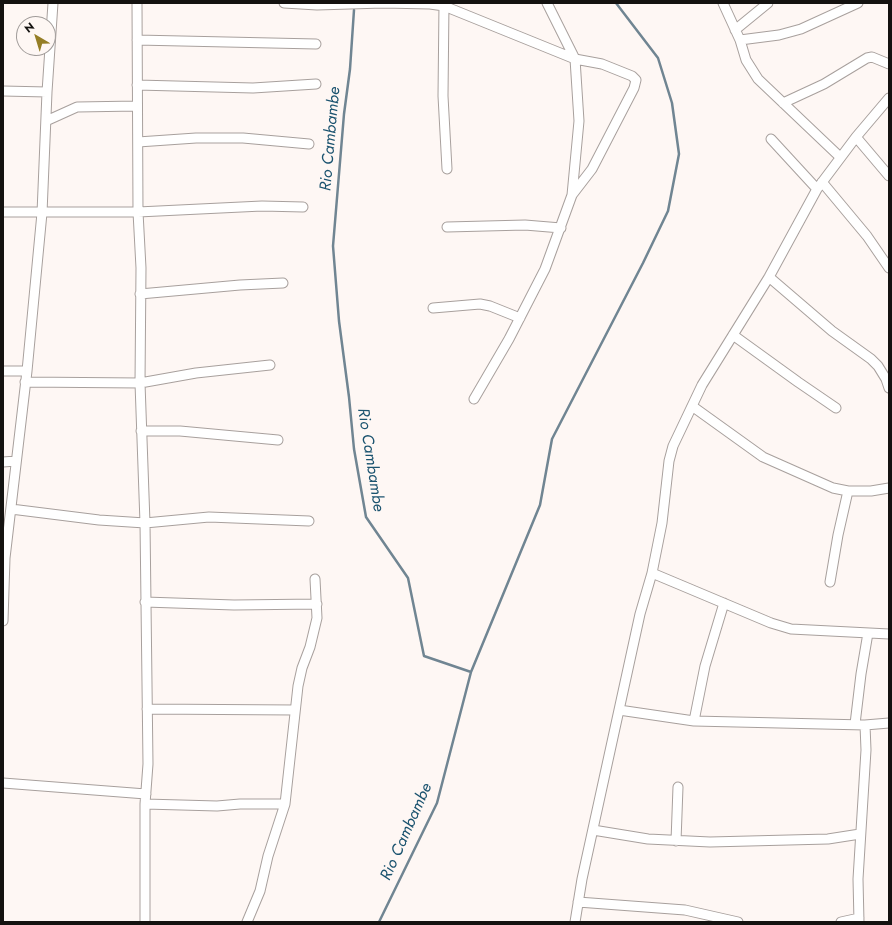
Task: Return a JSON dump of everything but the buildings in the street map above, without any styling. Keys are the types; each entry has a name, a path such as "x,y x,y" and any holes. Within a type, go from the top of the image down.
{"street":[{"path":"3,621 4,558 27,371 42,213 47,92 53,3"},
{"path":"137,3 140,383 145,524 146,709 148,764 146,799 145,922"},
{"path":"284,3 317,5 444,5 575,59 602,64 632,76 636,80 634,88 592,169 572,195"},
{"path":"474,399 520,318 545,269 572,195 579,121 575,59 547,3"},
{"path":"723,3 740,40 746,60 758,79 840,157"},
{"path":"735,30 768,3"},
{"path":"740,40 779,35 801,29 858,3"},
{"path":"444,5 443,102 447,169"},
{"path":"137,40 316,44"},
{"path":"783,103 824,84 867,58 872,57 889,64"},
{"path":"137,85 253,88 316,84"},
{"path":"3,91 47,92"},
{"path":"575,922 593,830 640,614 652,573 662,524 669,461 673,446 702,385 769,277 820,186 840,157 889,98"},
{"path":"46,121 77,107 137,106"},
{"path":"856,137 889,176"},
{"path":"138,142 196,138 243,138 309,144"},
{"path":"770,138 820,186 867,236 889,268"},
{"path":"3,212 138,212 255,206 303,207"},
{"path":"447,227 525,225 561,228"},
{"path":"769,277 832,331 871,359 878,366 886,379 889,388"},
{"path":"140,294 240,285 283,283"},
{"path":"433,308 480,304 490,306 520,318"},
{"path":"733,335 836,408"},
{"path":"25,382 140,383 196,373 270,365"},
{"path":"3,371 27,371"},
{"path":"692,406 763,457 833,488 848,492 871,491 889,488"},
{"path":"141,431 180,431 278,440"},
{"path":"3,462 16,461"},
{"path":"830,582 838,535 848,492"},
{"path":"11,509 145,524 209,517 309,521"},
{"path":"652,573 771,623 791,629 889,634"},
{"path":"247,922 260,891 268,856 285,804 295,710 301,674 317,618 316,579"},
{"path":"145,602 234,605 317,604"},
{"path":"694,721 705,666 724,603"},
{"path":"855,724 868,633"},
{"path":"146,709 295,710"},
{"path":"619,710 694,721 855,724 866,726 889,723"},
{"path":"841,922 859,920 858,878 866,750 866,726"},
{"path":"3,783 217,806 240,804 285,804"},
{"path":"676,841 678,787"},
{"path":"593,830 648,839 710,842 828,839 860,834"},
{"path":"578,902 685,910 738,922"}],"waterway":[{"path":"471,672 540,505 552,439 643,263 668,211 679,154 672,103 658,58 616,3"},
{"name":"Rio Cambambe","path":"354,10 350,69 344,114 333,246 339,321 354,449 366,517 408,578 424,656 471,672 437,803 379,922"}]}
